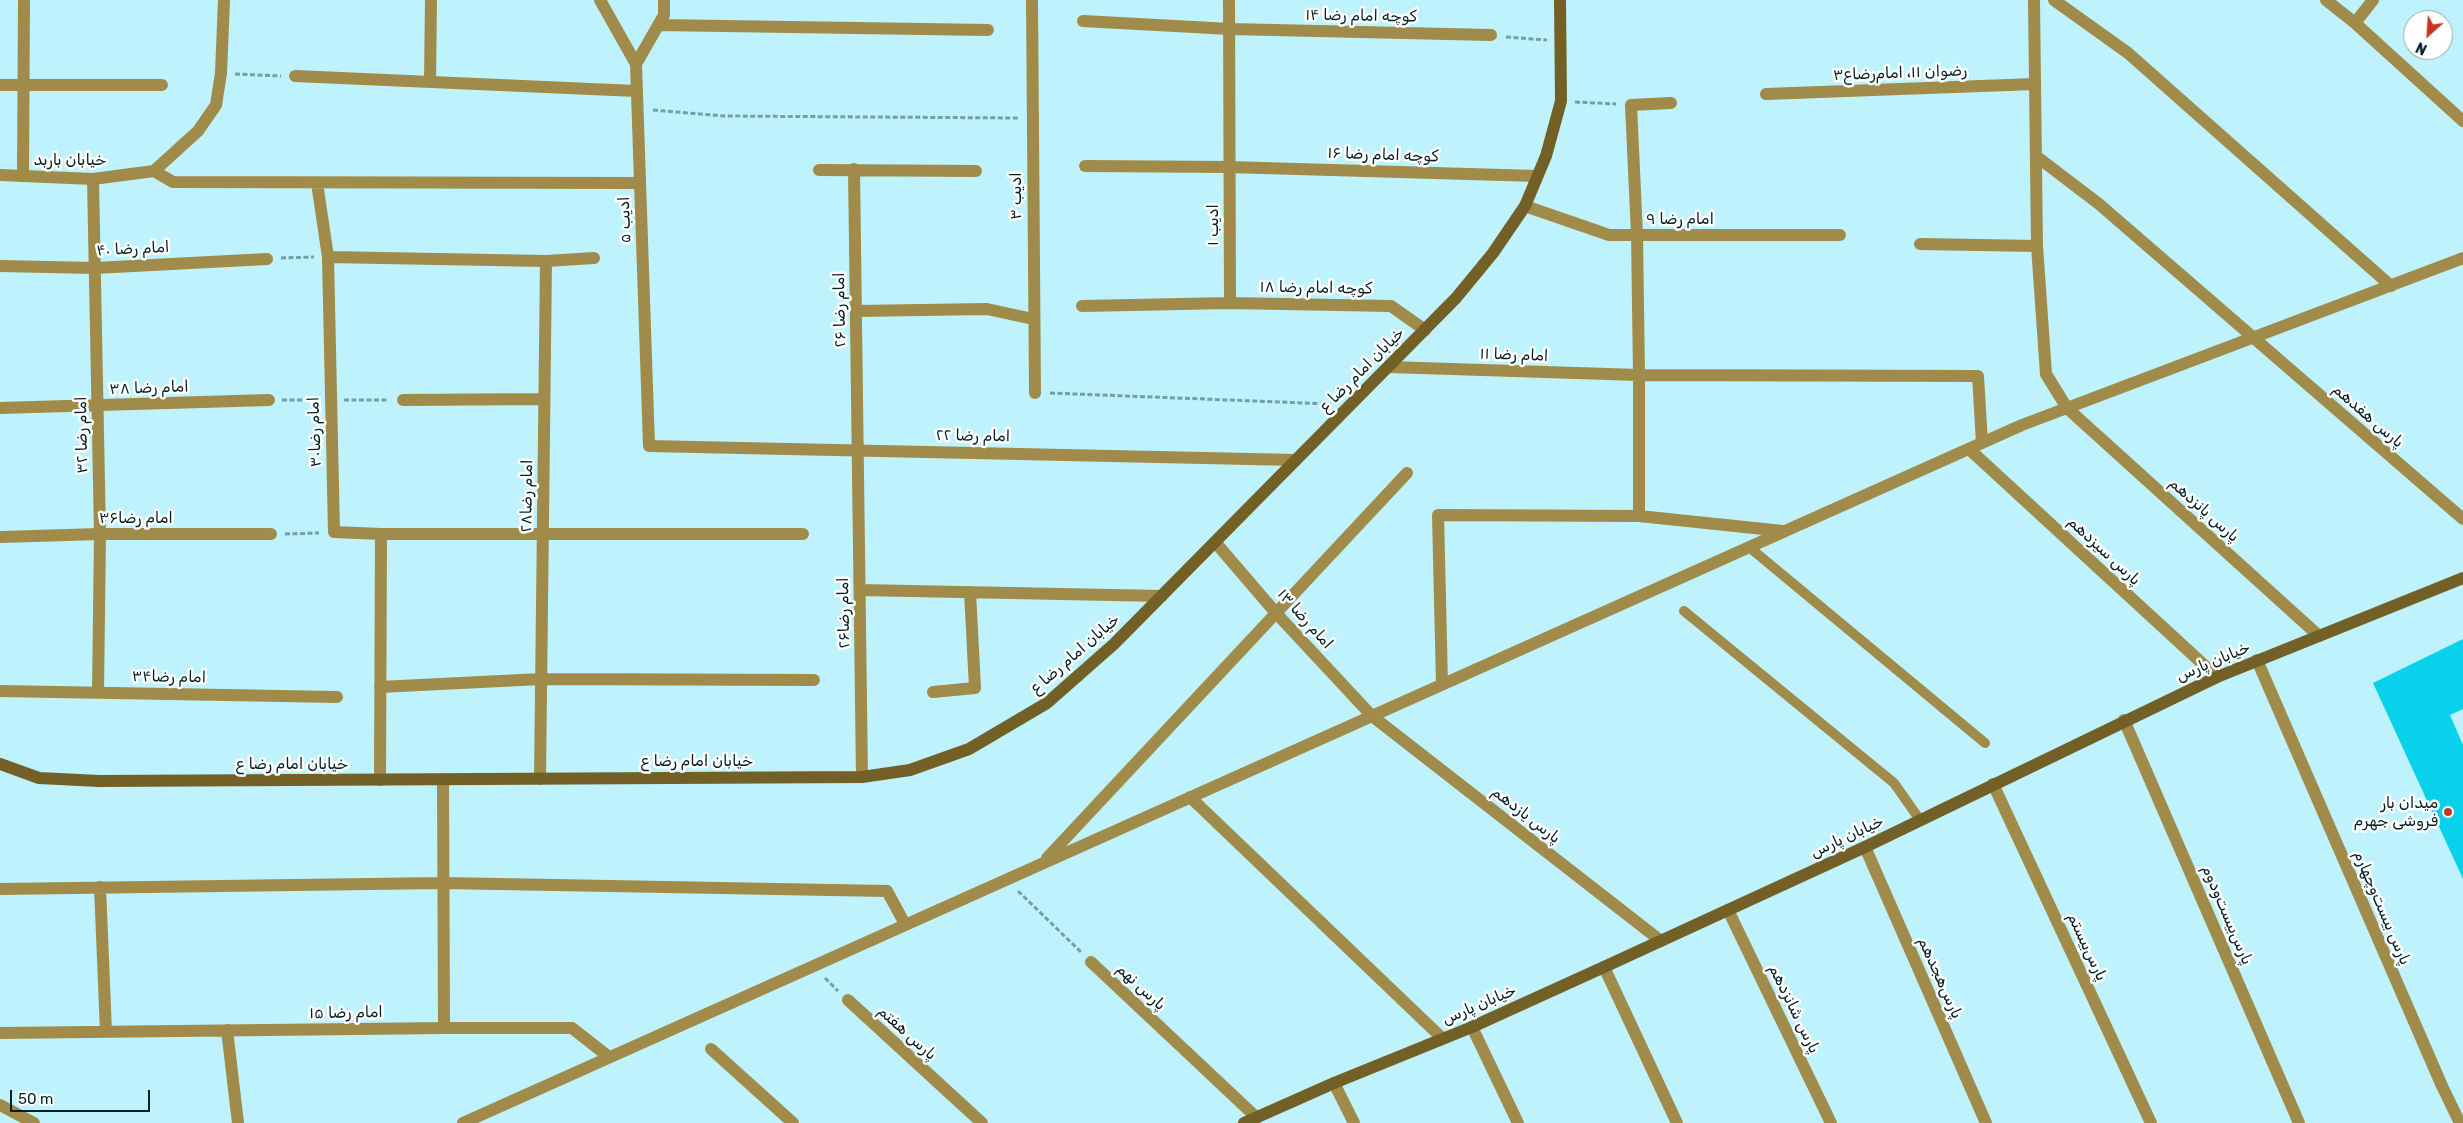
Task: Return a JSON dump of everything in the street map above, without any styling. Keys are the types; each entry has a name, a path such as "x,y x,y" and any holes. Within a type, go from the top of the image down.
{"main road":[{"name":"خیابان امام رضا ع","path":"0,764 39,778 99,780 862,777 910,770 969,749 1047,703 1114,644 1425,330 1462,291 1493,253 1525,206 1546,156 1561,101 1560,0"},
{"name":"خیابان پارس","path":"1244,1123 1334,1083 1472,1027 1661,941 1920,820 2124,720 2217,677 2463,578"}],"street":[{"path":"23,176 22,85 24,0"},
{"path":"224,0 221,73 216,105 198,131 154,171 173,182 640,183"},
{"path":"430,82 431,0"},
{"path":"600,0 636,64"},
{"name":"ادیب ۵","path":"649,446 636,64 664,15 664,0"},
{"name":"ادیب ۳","path":"1032,0 1035,393"},
{"name":"ادیب ۱","path":"1229,0 1230,303"},
{"name":"پارس‌ پانزدهم","path":"2034,0 2037,246 2046,374 2067,408 2319,636"},
{"path":"2054,0 2128,53 2391,286"},
{"path":"2326,0 2463,121"},
{"path":"2354,23 2373,0"},
{"name":"کوچه امام رضا ۱۴","path":"1083,21 1230,29 1491,35"},
{"path":"658,25 988,30"},
{"path":"295,76 636,91"},
{"name":"رضوان ۱۱، امام‌رضا‌ع‌۳","path":"1766,94 2035,84"},
{"path":"0,85 162,85"},
{"path":"1639,516 1637,235 1631,105 1672,103"},
{"name":"پارس‌ هفدهم","path":"2036,156 2099,204 2463,519"},
{"name":"کوچه امام رضا ۱۶","path":"1085,166 1229,167 1537,176"},
{"name":"امام رضا ۲۶","path":"854,169 859,450"},
{"path":"819,170 976,171"},
{"name":"خیابان باربد","path":"0,175 93,178 154,171"},
{"name":"امام رضا ۳۲","path":"93,178 100,534 98,692"},
{"name":"امام رضا۳۰","path":"317,183 328,256 334,532"},
{"name":"امام رضا ۹","path":"1525,206 1609,235 1840,235"},
{"path":"1920,244 2037,246"},
{"path":"328,256 546,261 594,258"},
{"path":"463,1123 1982,443 2067,408 2463,258"},
{"name":"امام رضا ۴۰","path":"0,266 95,268 268,259"},
{"name":"امام رضا۲۸","path":"540,779 546,261"},
{"path":"1082,306 1230,303"},
{"name":"کوچه امام رضا ۱۸","path":"1230,303 1391,306 1425,330"},
{"path":"856,311 986,310 1033,319"},
{"name":"امام رضا ۱۱","path":"1388,367 1638,375 1978,376 1982,443"},
{"path":"403,400 544,399"},
{"name":"امام رضا ۳۸","path":"0,408 269,400"},
{"name":"امام رضا ۲۲","path":"649,446 1296,460"},
{"name":"پارس‌ سیزدهم","path":"1969,449 2217,677"},
{"name":"امام رضا۲۶","path":"859,450 862,777"},
{"path":"1043,862 1407,473"},
{"path":"1442,684 1438,515 1639,516 1785,531"},
{"path":"334,532 381,534 803,534"},
{"name":"امام رضا۳۶","path":"0,537 100,534 271,534"},
{"path":"380,780 381,534"},
{"name":"امام رضا ۱۳","path":"1215,542 1276,613 1372,716"},
{"path":"860,590 1162,596"},
{"path":"933,692 975,688 970,592"},
{"name":"پارس بیست‌وچهارم","path":"2258,660 2442,1086 2460,1123"},
{"path":"380,687 541,679 814,680"},
{"name":"امام رضا۳۴","path":"0,691 337,697"},
{"name":"پارس‌‌ یازدهم","path":"1372,716 1661,941"},
{"name":"پارس‌بیست‌و‌دوم","path":"2124,720 2299,1123"},
{"path":"443,780 444,1028"},
{"name":"پارس‌بیستم","path":"1993,784 2151,1123"},
{"path":"1190,797 1442,1038"},
{"name":"پارس‌‌هجدهم","path":"1865,846 1986,1123"},
{"path":"0,889 443,883 887,892 905,924"},
{"path":"100,888 106,1032"},
{"name":"پارس‌‌ شانزدهم","path":"1728,910 1831,1123"},
{"name":"پارس‌‌ نهم","path":"1091,962 1256,1117"},
{"path":"1604,967 1677,1123"},
{"name":"پارس‌‌ هفتم","path":"848,1000 982,1123"},
{"path":"1472,1027 1518,1123"},
{"name":"۱۵ امام رضا","path":"0,1033 572,1028 609,1057"},
{"path":"227,1030 238,1123"},
{"path":"711,1049 793,1123"},
{"path":"1334,1083 1354,1123"},
{"path":"0,1105 34,1123"}],"lane":[{"path":"1749,547 1985,743"},
{"path":"1684,611 1894,783 1920,820"}],"path":[{"path":"1491,35 1560,41"},
{"path":"221,73 295,76"},
{"path":"636,91 652,110 724,116 1032,118"},
{"path":"1561,101 1631,105"},
{"path":"268,259 328,256"},
{"path":"1035,393 1351,404"},
{"path":"271,534 334,532"},
{"name":"پارس‌‌ نهم","path":"1006,879 1091,962"},
{"path":"812,966 848,1000"}],"building":[{"name":"میدان بار فروشی جهرم","path":"2463,639 2463,709 2450,715 2463,745 2463,879 2373,683"}],"place":[{"name":"میدان بار فروشی جهرم","path":"2448,812"}]}
